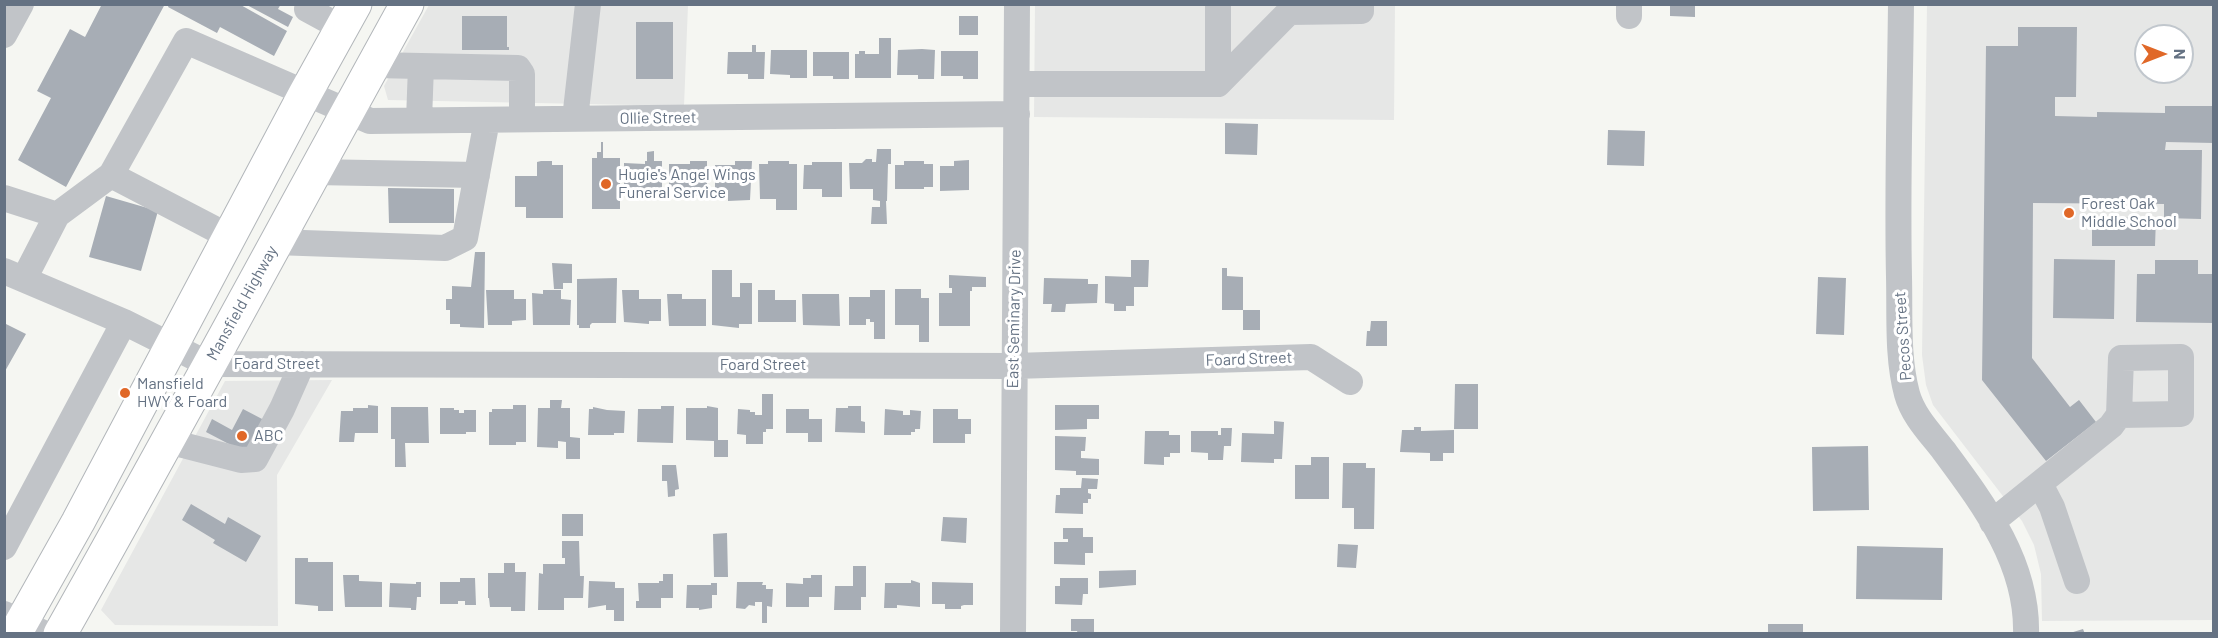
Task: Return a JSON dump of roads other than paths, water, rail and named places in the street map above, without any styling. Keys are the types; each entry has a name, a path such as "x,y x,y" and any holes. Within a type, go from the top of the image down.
{"main road":[{"name":"Mansfield Highway","path":"60,633 407,4"},
{"path":"22,626 305,94 349,16"}],"street":[{"path":"4,35 21,4"},
{"path":"309,4 307,9 349,16"},
{"path":"575,119 588,4"},
{"name":"East Seminary Drive","path":"1013,633 1017,4"},
{"path":"1218,4 1218,84"},
{"path":"1017,84 1218,84 1289,12 1361,11 1361,4"},
{"name":"Pecos Street","path":"1901,4 1898,236 1901,348 1907,394 1914,411 1968,484 2003,538 2019,579 2026,633"},
{"name":"Ollie Street","path":"111,175 186,41 347,113 370,121 1017,114"},
{"path":"373,65 518,69 522,75 522,119"},
{"path":"419,120 420,66"},
{"path":"275,242 445,248 465,238 487,120"},
{"path":"314,172 477,175"},
{"path":"14,275 57,215 111,175 230,237"},
{"path":"4,198 57,215"},
{"name":"Foard Street","path":"14,275 124,322 208,364 1014,366 1311,357 1350,382"},
{"path":"4,547 124,322"},
{"path":"167,441 241,460 255,459 282,409 302,364"},
{"path":"1992,522 2111,426 2119,415"},
{"path":"2040,484 2052,507 2077,581"}],"place":[{"name":"Hugie's Angel Wings Funeral Service","path":"606,184"},
{"name":"Forest Oak Middle School","path":"2069,213"},
{"name":"Mansfield HWY & Foard","path":"125,393"},
{"name":"ABC","path":"242,436"}]}
